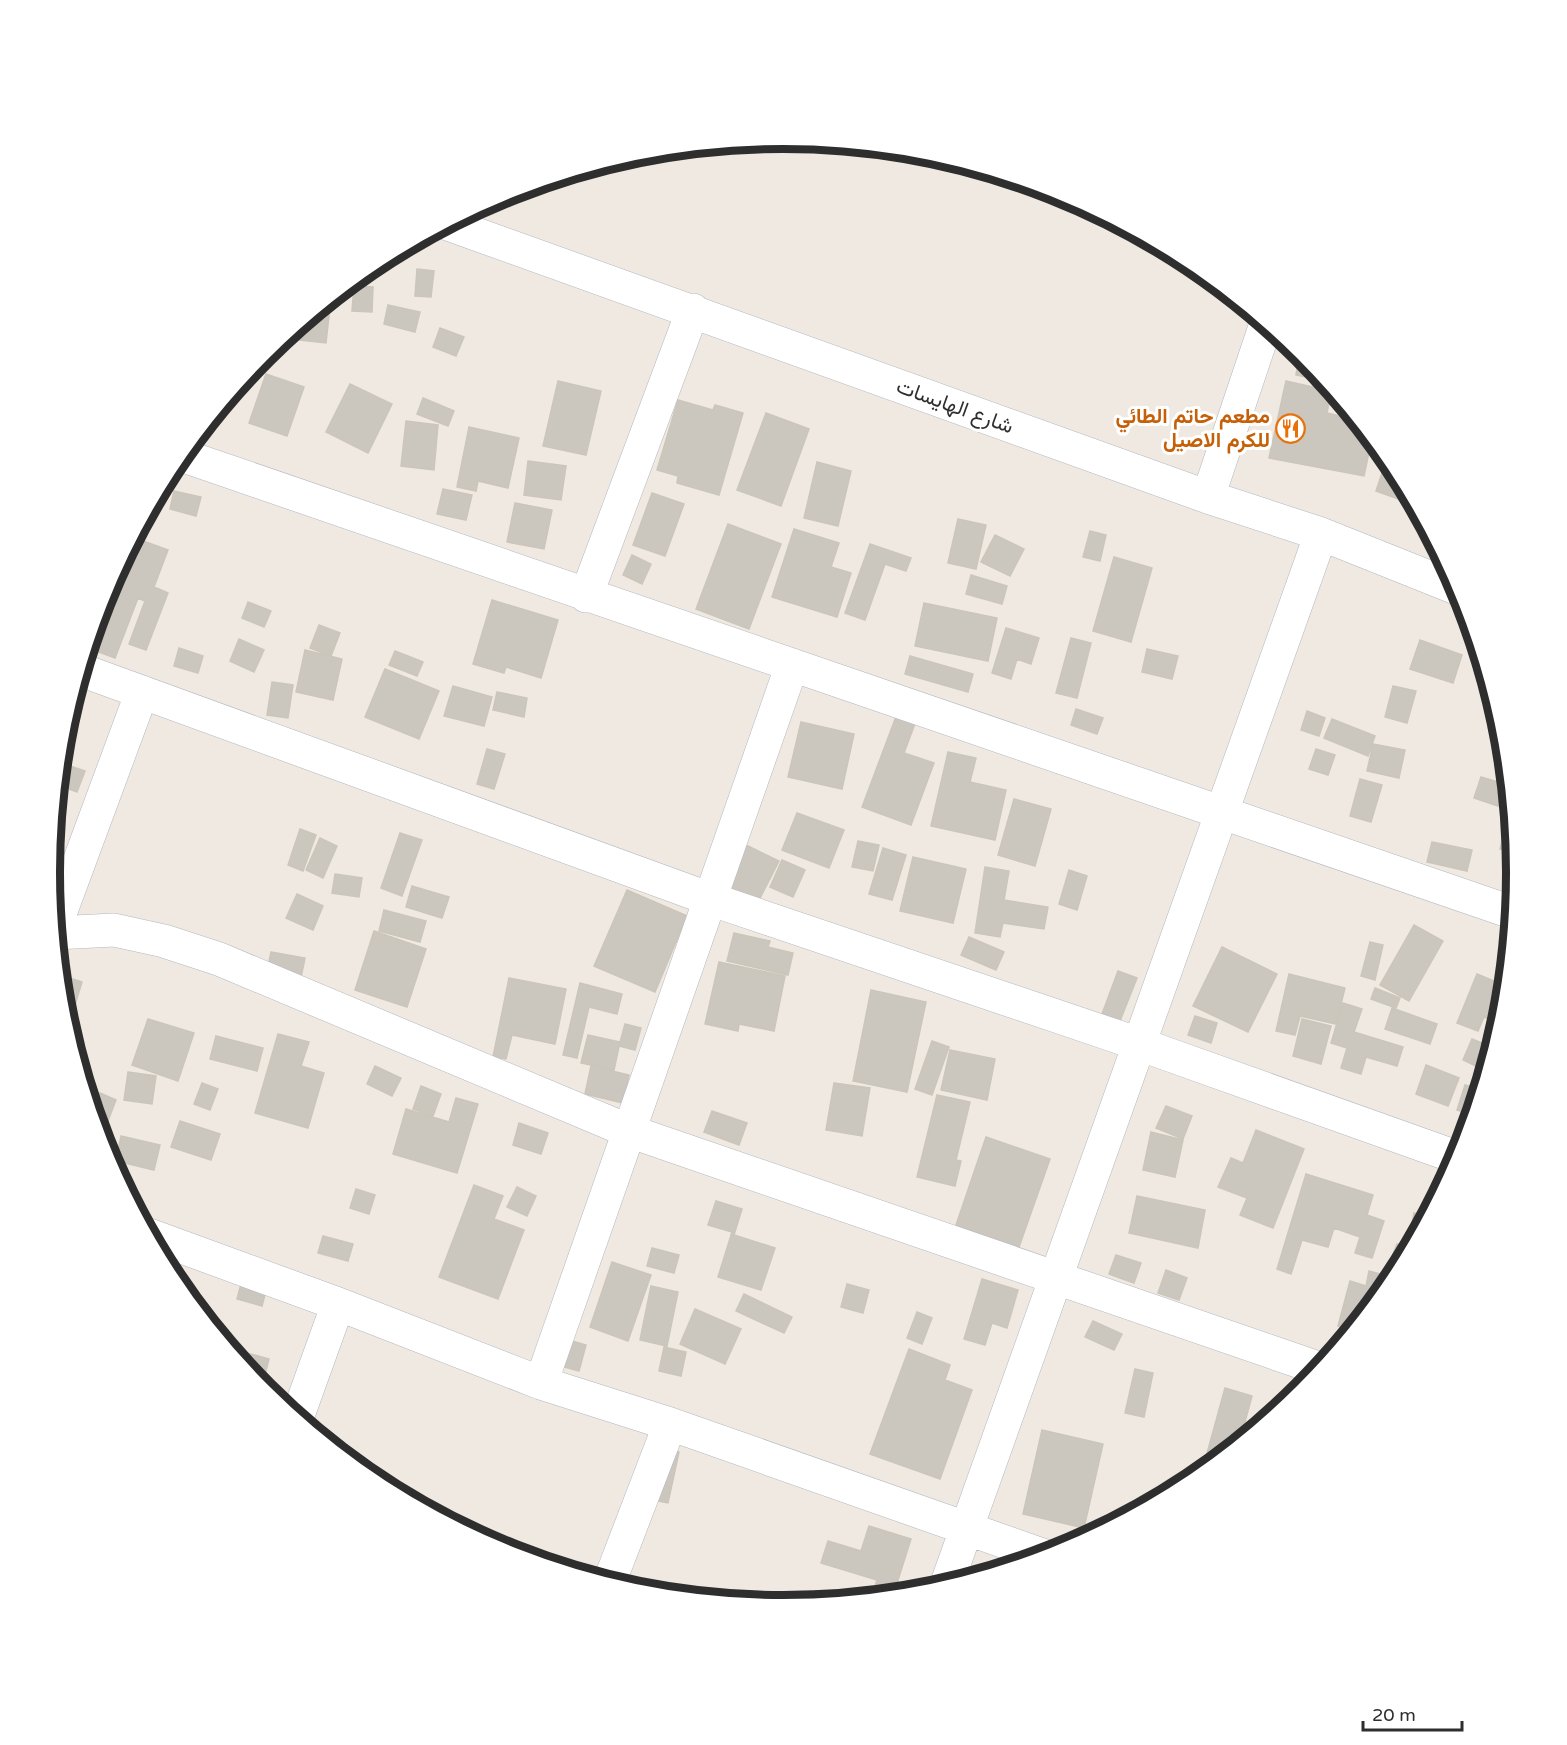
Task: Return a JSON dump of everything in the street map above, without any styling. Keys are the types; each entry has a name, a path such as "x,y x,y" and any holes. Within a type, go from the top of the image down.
{"street":[{"name":"شارع الهايسات","path":"458,227 693,310 1208,498 1321,534 1447,584"},
{"path":"586,596 693,310"},
{"path":"1208,498 1264,331"},
{"path":"191,458 586,596 792,664 1505,910"},
{"path":"950,1576 1321,534"},
{"path":"541,1383 792,664"},
{"path":"89,673 710,899 1139,1044 1449,1155"},
{"path":"62,909 142,692"},
{"path":"63,933 114,930 164,941 219,959 629,1131 1312,1366"},
{"path":"160,1239 338,1304 541,1383 670,1425 1032,1552"},
{"path":"300,1410 338,1304"},
{"path":"612,1575 670,1425"}],"building":[{"path":"417,269 434,271 431,297 415,296"},
{"path":"361,286 373,287 372,312 352,311 354,291"},
{"path":"388,305 420,312 415,332 384,324"},
{"path":"330,310 326,343 295,339"},
{"path":"440,328 464,337 456,356 433,347"},
{"path":"1298,364 1311,378 1296,375"},
{"path":"266,374 304,387 287,436 249,423"},
{"path":"558,381 601,391 586,455 543,446"},
{"path":"1286,381 1321,389 1330,398 1327,413 1345,417 1370,450 1364,476 1269,458"},
{"path":"350,384 392,404 368,453 326,432"},
{"path":"423,398 454,411 448,426 417,414"},
{"path":"678,400 713,410 715,405 743,413 719,495 677,483 678,476 657,470"},
{"path":"766,413 809,429 781,506 737,490"},
{"path":"406,421 438,425 434,470 401,466"},
{"path":"469,427 519,438 508,488 478,481 476,491 457,487"},
{"path":"528,461 566,466 561,500 524,495"},
{"path":"817,462 851,471 838,526 804,518"},
{"path":"1382,473 1387,475 1404,501 1376,491"},
{"path":"443,489 472,495 466,520 437,514"},
{"path":"174,491 201,497 196,516 170,509"},
{"path":"652,493 684,504 665,556 633,545"},
{"path":"515,503 552,510 544,549 507,542"},
{"path":"958,519 986,525 976,569 948,563"},
{"path":"728,524 781,544 749,629 696,609"},
{"path":"794,529 839,543 831,567 851,573 837,617 772,597"},
{"path":"1090,531 1106,535 1100,561 1083,557"},
{"path":"995,535 1024,549 1010,576 981,562"},
{"path":"142,540 168,550 154,587 168,593 146,650 129,644 145,601 138,598 115,658 95,651 115,596"},
{"path":"870,544 911,558 906,571 885,564 865,620 845,613"},
{"path":"632,555 651,564 642,584 623,575"},
{"path":"1114,557 1152,568 1131,642 1093,631"},
{"path":"971,575 1007,586 1002,604 966,594"},
{"path":"492,600 558,620 541,678 506,667 504,673 473,664"},
{"path":"248,602 271,611 264,627 242,618"},
{"path":"924,603 997,618 988,661 915,646"},
{"path":"319,625 340,633 331,656 310,648"},
{"path":"1006,628 1039,638 1031,664 1017,659 1011,679 992,673"},
{"path":"1071,638 1091,643 1077,698 1056,693"},
{"path":"239,639 264,650 254,672 230,661"},
{"path":"1420,640 1462,655 1453,683 1410,669"},
{"path":"179,648 203,656 198,673 174,666"},
{"path":"1147,649 1178,656 1172,679 1142,672"},
{"path":"305,650 342,659 333,700 296,692"},
{"path":"395,651 423,662 417,676 389,665"},
{"path":"910,656 973,674 968,692 905,674"},
{"path":"385,669 439,691 419,739 365,717"},
{"path":"272,682 293,685 288,718 267,715"},
{"path":"453,686 492,697 484,726 444,716"},
{"path":"1393,686 1416,691 1407,723 1385,717"},
{"path":"497,692 527,698 524,717 493,710"},
{"path":"1076,709 1103,718 1097,734 1071,725"},
{"path":"1307,711 1325,718 1319,736 1301,730"},
{"path":"897,714 916,721 904,753 934,763 911,825 862,807"},
{"path":"1332,719 1375,736 1368,756 1324,738"},
{"path":"801,722 854,734 842,789 788,777"},
{"path":"1373,744 1405,750 1399,778 1367,771"},
{"path":"487,749 505,754 494,789 477,784"},
{"path":"1316,749 1335,755 1328,775 1309,769"},
{"path":"948,752 976,758 970,782 1006,790 995,840 931,826"},
{"path":"68,765 85,771 77,792 65,788"},
{"path":"1481,777 1501,783 1502,793 1498,806 1474,798"},
{"path":"1360,779 1382,785 1371,822 1350,816"},
{"path":"1014,799 1051,809 1035,866 998,855"},
{"path":"797,813 844,830 829,868 782,850"},
{"path":"1505,828 1506,851 1500,849"},
{"path":"300,829 316,835 303,871 288,865"},
{"path":"400,833 422,840 402,896 381,888"},
{"path":"320,838 337,846 323,878 306,870"},
{"path":"858,841 879,845 873,871 852,867"},
{"path":"1432,842 1472,850 1467,871 1427,862"},
{"path":"746,845 779,861 758,902 726,886"},
{"path":"883,848 906,855 892,900 869,894"},
{"path":"913,857 966,869 953,923 900,911"},
{"path":"782,860 805,870 793,897 770,887"},
{"path":"985,867 1009,871 1004,900 1048,907 1044,929 1003,923 1000,937 975,933"},
{"path":"1069,870 1087,876 1077,910 1059,904"},
{"path":"335,874 362,878 359,897 332,893"},
{"path":"412,886 449,897 442,918 406,907"},
{"path":"627,890 687,916 655,992 594,966"},
{"path":"297,894 323,906 313,930 286,918"},
{"path":"384,910 426,921 420,942 379,931"},
{"path":"1414,925 1443,941 1409,1001 1380,985"},
{"path":"374,931 426,949 407,1007 355,990"},
{"path":"734,933 770,941 768,947 793,953 788,975 727,961"},
{"path":"969,937 1004,952 996,970 961,955"},
{"path":"1370,942 1383,945 1375,980 1361,976"},
{"path":"1222,947 1277,974 1248,1032 1193,1006"},
{"path":"271,952 305,958 299,987 265,980"},
{"path":"719,962 785,976 774,1031 739,1024 738,1031 705,1024"},
{"path":"1118,971 1137,978 1120,1021 1102,1014"},
{"path":"1289,974 1345,988 1336,1024 1300,1016 1295,1035 1276,1031"},
{"path":"1477,974 1498,983 1492,1020 1484,1017 1478,1031 1457,1023"},
{"path":"68,977 82,982 73,1010"},
{"path":"509,978 566,989 555,1044 512,1035 506,1059 493,1057"},
{"path":"580,983 622,994 617,1014 589,1007 577,1058 563,1055"},
{"path":"1375,988 1400,998 1396,1008 1371,999"},
{"path":"871,990 926,1002 907,1092 853,1081"},
{"path":"1343,1003 1362,1009 1354,1032 1403,1047 1397,1066 1366,1057 1361,1074 1341,1068 1347,1048 1331,1043"},
{"path":"1392,1008 1437,1024 1430,1044 1385,1029"},
{"path":"1195,1016 1217,1023 1211,1043 1188,1035"},
{"path":"148,1019 194,1033 178,1081 132,1065"},
{"path":"1302,1019 1331,1026 1321,1064 1293,1056"},
{"path":"625,1024 641,1028 635,1050 619,1046"},
{"path":"278,1034 309,1042 301,1066 324,1073 308,1128 255,1113"},
{"path":"588,1035 620,1042 614,1070 581,1063"},
{"path":"216,1036 263,1048 257,1071 210,1059"},
{"path":"1472,1039 1486,1045 1480,1068 1463,1060"},
{"path":"932,1041 949,1047 932,1095 915,1089"},
{"path":"950,1050 995,1059 987,1100 941,1090"},
{"path":"1426,1065 1459,1078 1448,1106 1416,1094"},
{"path":"375,1066 401,1078 392,1096 367,1084"},
{"path":"591,1066 629,1075 623,1103 585,1094"},
{"path":"128,1072 156,1076 152,1104 124,1100"},
{"path":"202,1083 218,1089 210,1110 194,1104"},
{"path":"834,1083 870,1088 862,1136 826,1130"},
{"path":"1465,1085 1474,1087 1466,1113 1457,1110"},
{"path":"421,1086 441,1094 433,1116 413,1109"},
{"path":"100,1093 116,1100 106,1126 98,1105 97,1100"},
{"path":"937,1095 970,1102 956,1160 961,1161 955,1186 917,1177"},
{"path":"456,1098 478,1104 457,1173 393,1154 406,1109 449,1122"},
{"path":"1166,1106 1192,1116 1183,1139 1156,1128"},
{"path":"712,1111 747,1123 739,1145 704,1132"},
{"path":"180,1121 220,1134 211,1160 171,1147"},
{"path":"519,1123 548,1133 541,1154 513,1145"},
{"path":"1256,1130 1304,1149 1273,1228 1240,1215 1247,1198 1218,1187 1231,1158 1243,1163"},
{"path":"1151,1132 1183,1140 1175,1177 1143,1170"},
{"path":"121,1136 160,1145 154,1170 121,1162 117,1154"},
{"path":"986,1137 1050,1159 1019,1247 956,1225"},
{"path":"1306,1174 1373,1195 1367,1215 1384,1221 1372,1258 1355,1253 1360,1237 1334,1228 1328,1247 1302,1240 1291,1274 1277,1269"},
{"path":"474,1185 503,1196 494,1219 524,1230 498,1299 439,1277"},
{"path":"517,1187 536,1196 527,1216 507,1207"},
{"path":"356,1189 375,1195 369,1214 350,1208"},
{"path":"1137,1196 1205,1210 1198,1248 1129,1233"},
{"path":"716,1201 742,1209 734,1235 775,1248 761,1290 718,1277 732,1232 708,1225"},
{"path":"1414,1213 1420,1214 1410,1233"},
{"path":"323,1236 353,1244 348,1261 318,1253"},
{"path":"1397,1244 1403,1246 1387,1270"},
{"path":"652,1248 679,1255 674,1273 647,1266"},
{"path":"1116,1255 1141,1263 1134,1283 1109,1274"},
{"path":"612,1262 651,1275 628,1341 590,1327"},
{"path":"1166,1270 1187,1278 1179,1300 1158,1293"},
{"path":"1369,1271 1384,1275 1345,1328 1338,1326 1350,1281 1366,1286"},
{"path":"982,1279 1018,1290 1007,1328 992,1323 985,1345 964,1339"},
{"path":"242,1280 267,1287 262,1306 237,1299"},
{"path":"847,1284 869,1290 863,1313 841,1307"},
{"path":"651,1286 678,1292 667,1346 640,1340"},
{"path":"744,1294 792,1317 784,1333 736,1311"},
{"path":"695,1309 741,1329 725,1364 680,1344"},
{"path":"917,1312 932,1318 922,1344 907,1338"},
{"path":"1093,1321 1122,1334 1114,1350 1085,1337"},
{"path":"565,1339 586,1345 579,1371 557,1365"},
{"path":"664,1347 686,1352 681,1376 659,1371"},
{"path":"909,1349 950,1365 945,1380 972,1390 940,1479 870,1454"},
{"path":"241,1351 269,1359 265,1376"},
{"path":"1135,1369 1153,1373 1144,1417 1125,1413"},
{"path":"1225,1388 1252,1396 1243,1431 1205,1459"},
{"path":"1042,1430 1103,1444 1084,1528 1023,1514"},
{"path":"658,1447 679,1452 668,1503 647,1499"},
{"path":"869,1526 911,1539 896,1587 874,1590 877,1580 821,1563 828,1541 861,1551"}],"place":[{"name":"مطعم حاتم الطائي للكرم الاصيل","path":"1291,428"}]}
